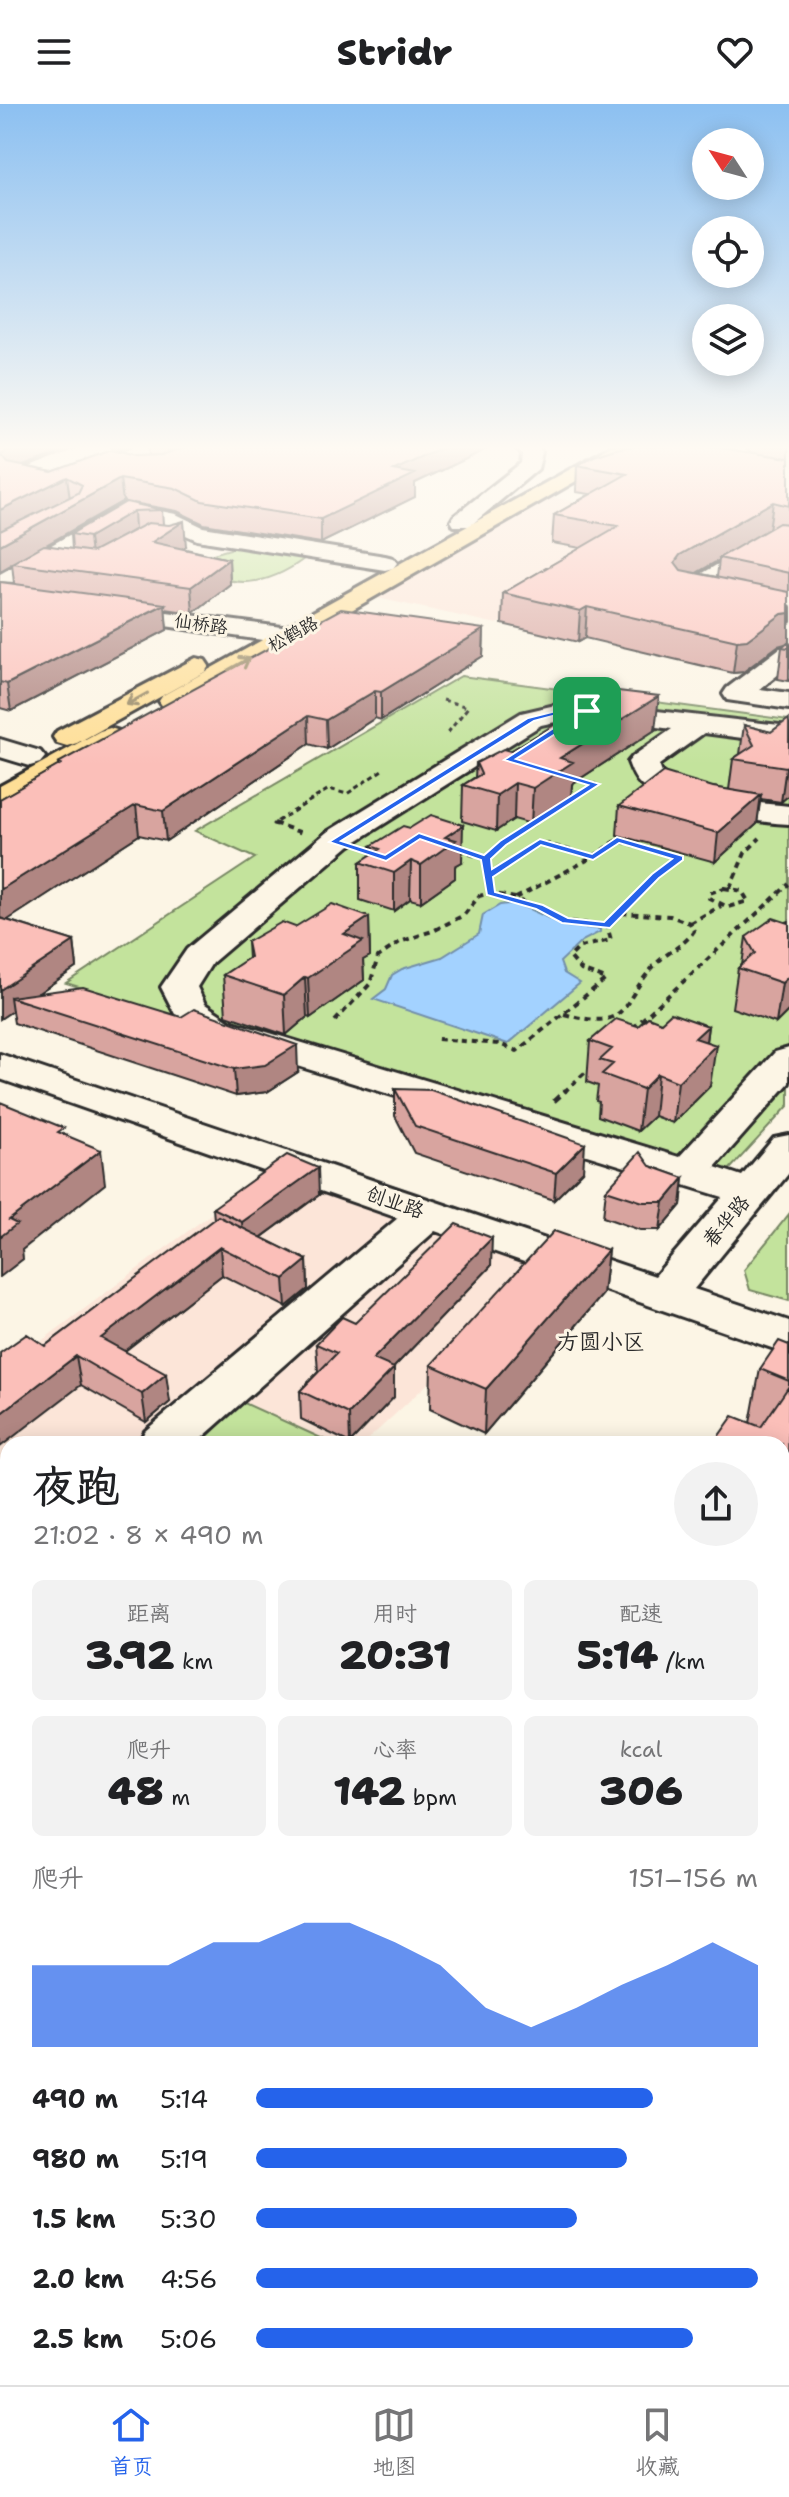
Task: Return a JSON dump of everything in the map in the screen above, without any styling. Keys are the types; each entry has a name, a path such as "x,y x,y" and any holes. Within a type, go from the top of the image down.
{"main road":[{"name":"松鹤路","path":"0,774 404,552"},
{"name":"松鹤路","path":"0,798 438,552"}],"street":[{"path":"5,593 52,552"},
{"path":"319,552 385,563"},
{"path":"751,552 687,592 789,614"},
{"path":"41,559 82,565"},
{"name":"仙桥路","path":"87,608 290,636"},
{"path":"789,653 737,694 789,701"},
{"path":"751,1192 217,1029 190,1010 179,987 199,956 334,842 531,719 564,711 587,711 789,735"},
{"path":"699,724 643,762 649,778 666,789 760,814 786,815"},
{"path":"0,748 30,757"},
{"path":"687,1173 789,1060"},
{"name":"创业路","path":"0,1066 789,1338"},
{"name":"春华路","path":"664,1295 789,1147"},
{"path":"172,1436 429,1214"}],"path":[{"path":"443,700 468,707 446,735"},
{"path":"334,842 273,824 329,789 347,794 385,768"},
{"path":"486,859 503,843 595,784 566,776"},
{"path":"730,888 745,853 786,815"},
{"path":"515,898 593,857 617,840 679,858 656,876 607,926"},
{"path":"488,876 540,842 593,857"},
{"path":"446,845 486,859"},
{"path":"486,859 490,893"},
{"path":"631,1030 789,884"},
{"path":"690,923 722,906 741,905 748,901 746,894 730,888 718,889 708,895 722,906"},
{"path":"335,1021 370,984 378,957 400,942 435,930 464,915 479,896 490,893 515,898 565,921 607,926"},
{"path":"563,1014 588,1023 609,1022 627,1008 660,959 687,943 694,931 690,923 670,916 620,913"},
{"path":"437,1039 487,1042 517,1051 606,979 581,970 570,957 580,947 611,940 607,926"},
{"path":"530,1124 597,1061"}],"shaded area":[{"path":"448,552 734,552 688,584 590,565 497,624 368,596"},
{"path":"279,1163 561,1260 372,1436 0,1436 0,1372"}],"green space":[{"path":"218,552 286,552 304,559 277,575 249,582 222,578 196,559"},
{"path":"461,676 789,720 789,1105 718,1182 66,983 255,858 195,831"},
{"path":"789,1214 789,1301 750,1290 744,1270"},
{"path":"242,1402 316,1436 208,1436"}],"water":[{"path":"516,903 566,926 600,929 600,932 582,941 560,962 564,973 580,983 508,1044 373,999 386,989 392,975 442,957 479,934 483,915 500,905"}],"building":[{"path":"31,552 199,552 229,559 191,587 12,563"},
{"path":"573,552 684,552 675,562 681,570 789,592 789,613 782,614 747,640 737,641 587,607 580,611 503,593"},
{"path":"729,552 789,552 789,573 719,558"},
{"path":"0,582 165,604 7,684 0,682"},
{"path":"341,609 484,629 381,692 375,691 326,720 308,716 163,811 136,805 0,890 0,799 61,764 58,763"},
{"path":"610,690 659,696 560,758 573,762 533,788 515,783 497,795 463,785 481,774 476,763 503,749 510,751 581,709 579,703 592,695 600,697"},
{"path":"789,719 789,764 786,767 733,759 754,745 744,725 771,732"},
{"path":"663,772 713,787 761,795 718,833 619,806"},
{"path":"431,815 463,825 445,837 456,840 421,865 411,861 394,873 360,862 380,849 371,846 403,826 410,828"},
{"path":"332,904 369,917 344,934 363,941 308,978 305,977 284,995 223,975 250,957 247,942 282,922 295,927"},
{"path":"0,918 74,941 0,990"},
{"path":"773,918 789,921 789,976 782,983 738,968 755,953 746,937"},
{"path":"83,987 181,1017 194,1009 297,1045 265,1065 234,1069 10,997"},
{"path":"671,1013 708,1026 695,1038 716,1045 678,1082 658,1074 643,1089 602,1074 613,1064 600,1060 612,1049 590,1041 616,1019 638,1026 648,1017 661,1022"},
{"path":"395,1089 431,1090 585,1144 556,1173 415,1126"},
{"path":"0,1102 64,1128 58,1132 101,1150 9,1220 17,1224 0,1237"},
{"path":"640,1152 650,1166 684,1178 664,1202 643,1202 606,1190"},
{"path":"287,1155 318,1168 242,1222 213,1208"},
{"path":"218,1216 307,1260 284,1279 220,1247 101,1338 166,1374 142,1394 76,1356 0,1414 0,1353 27,1334 45,1346"},
{"path":"456,1224 492,1238 373,1359 394,1368 349,1414 300,1391 337,1353 316,1344 342,1317 355,1323"},
{"path":"554,1231 608,1250 486,1389 431,1365"},
{"path":"779,1341 789,1345 789,1381 760,1369"},
{"path":"789,1386 788,1436 719,1436 733,1416 761,1427"}],"district":[{"name":"方圆小区","path":"601,1341"}],"route":[{"path":"587,711 509,760 595,784 503,843 486,859 488,876 540,842 593,857 617,840 679,858 656,876 607,926 565,921 540,907 490,893 488,876 486,859 419,836 386,858 334,842 531,719 564,711 587,711"}]}
